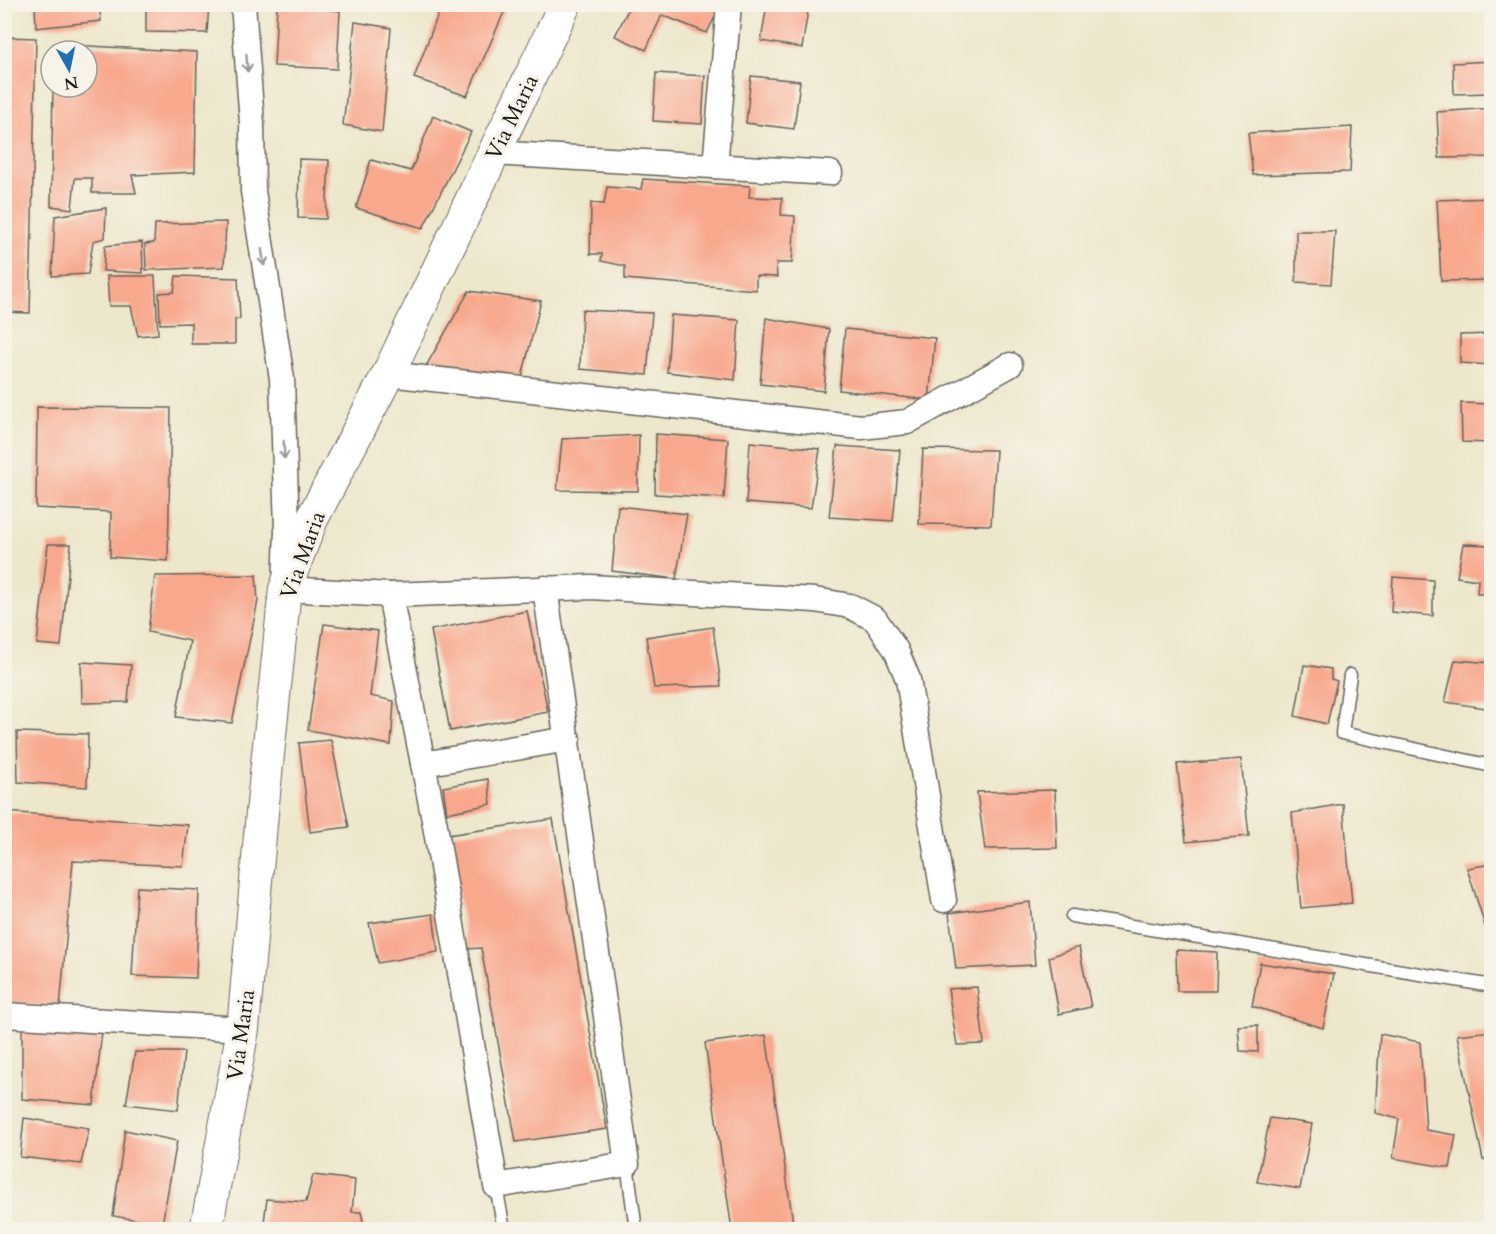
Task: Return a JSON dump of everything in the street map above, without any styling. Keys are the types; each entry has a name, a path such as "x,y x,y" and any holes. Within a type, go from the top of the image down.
{"street":[{"path":"243,4 252,123 253,190 282,379 287,529 285,589 390,595 545,588 705,592 815,600 850,606 875,619 896,650 908,679 944,900"},
{"name":"Via Maria","path":"206,1230 243,1029 285,589 312,519 388,374 565,4"},
{"path":"715,166 729,4"},
{"path":"494,153 830,173"},
{"path":"388,374 861,427 907,422 1010,365"},
{"path":"390,595 423,764 496,1186 627,1164 545,588"},
{"path":"423,764 568,739"},
{"path":"4,1015 243,1029"}],"lane":[{"path":"1350,675 1342,733 1491,766"},
{"path":"1072,916 1491,986"},
{"path":"627,1164 636,1230"},
{"path":"496,1186 504,1230"}],"building":[{"path":"35,4 99,4 101,21 36,28"},
{"path":"146,4 209,4 207,33 146,32"},
{"path":"442,4 491,4 505,10 467,96 414,78"},
{"path":"631,4 721,4 707,33 662,15 646,50 615,36"},
{"path":"767,4 809,4 802,48 761,41"},
{"path":"277,5 340,11 337,69 274,66"},
{"path":"355,22 391,28 382,132 343,125"},
{"path":"4,37 36,38 30,313 4,312"},
{"path":"99,47 197,52 195,172 132,175 136,193 92,193 92,178 75,178 72,209 51,206 53,99 99,99"},
{"path":"1492,61 1492,93 1454,94 1453,63"},
{"path":"656,73 705,76 702,124 653,121"},
{"path":"751,76 800,81 794,129 746,123"},
{"path":"1492,108 1492,157 1439,158 1437,112"},
{"path":"433,116 471,132 423,228 356,208 371,160 411,171"},
{"path":"1352,127 1350,172 1253,175 1248,133"},
{"path":"299,159 329,160 326,219 298,218"},
{"path":"643,179 750,186 749,197 782,198 781,215 795,216 792,263 776,263 777,277 756,276 756,290 625,279 625,266 601,261 602,254 590,254 591,203 604,204 607,187 641,189"},
{"path":"1492,198 1492,280 1441,281 1437,200"},
{"path":"106,208 105,238 93,241 88,274 52,276 55,216"},
{"path":"226,222 224,267 146,270 145,244 154,243 155,224"},
{"path":"1296,231 1335,231 1331,284 1296,282"},
{"path":"142,242 143,273 103,271 105,246"},
{"path":"107,276 155,276 158,334 138,336 131,306 109,306"},
{"path":"176,276 238,278 240,319 235,319 235,344 191,344 191,323 160,324 159,293 174,292"},
{"path":"469,291 541,301 521,381 425,368"},
{"path":"582,310 652,313 647,375 580,369"},
{"path":"671,315 739,320 735,380 667,372"},
{"path":"766,318 829,329 824,391 760,384"},
{"path":"845,329 935,338 929,400 839,390"},
{"path":"1492,334 1492,365 1460,363 1460,335"},
{"path":"1461,403 1492,404 1492,443 1462,442"},
{"path":"37,407 171,408 168,561 110,557 111,512 36,508"},
{"path":"656,434 728,439 724,498 655,494"},
{"path":"639,435 638,491 557,490 562,439"},
{"path":"750,442 820,449 811,508 746,503"},
{"path":"837,446 900,450 893,521 829,517"},
{"path":"923,449 996,450 991,525 919,524"},
{"path":"618,506 687,514 676,579 612,571"},
{"path":"48,544 71,544 61,646 37,644"},
{"path":"1463,544 1492,545 1492,594 1477,594 1478,580 1457,577"},
{"path":"256,575 258,601 232,723 176,717 190,641 148,632 155,576"},
{"path":"1393,577 1433,580 1433,616 1391,612"},
{"path":"527,611 548,712 450,731 431,630"},
{"path":"324,624 378,631 370,696 394,701 391,745 308,730"},
{"path":"713,627 721,686 654,688 646,637"},
{"path":"1455,660 1492,663 1492,709 1445,702"},
{"path":"81,662 131,665 128,702 82,703"},
{"path":"1304,665 1331,669 1331,679 1337,681 1327,724 1295,716"},
{"path":"17,732 88,734 87,787 18,782"},
{"path":"331,740 349,827 310,832 299,743"},
{"path":"1241,759 1249,836 1186,842 1177,764"},
{"path":"488,779 491,804 447,813 443,787"},
{"path":"1055,790 1057,848 985,849 977,792"},
{"path":"1343,804 1352,903 1301,908 1292,813"},
{"path":"4,812 188,825 183,866 73,861 60,1007 4,1003"},
{"path":"553,819 607,1129 516,1142 481,948 467,949 448,835"},
{"path":"1492,864 1492,945 1491,945 1467,868"},
{"path":"137,887 199,890 196,978 132,976"},
{"path":"1030,902 1035,965 956,969 949,913"},
{"path":"433,914 438,952 378,963 369,923"},
{"path":"1079,947 1091,1007 1059,1014 1049,957"},
{"path":"1176,950 1217,952 1216,991 1177,991"},
{"path":"1260,963 1334,974 1323,1028 1252,1006"},
{"path":"977,987 984,1044 957,1045 948,989"},
{"path":"1258,1025 1258,1052 1240,1051 1238,1026"},
{"path":"22,1028 102,1031 94,1105 22,1099"},
{"path":"1492,1031 1492,1159 1483,1160 1457,1035"},
{"path":"1380,1034 1420,1042 1426,1130 1456,1135 1450,1168 1393,1158 1399,1119 1375,1113"},
{"path":"766,1035 794,1230 732,1230 705,1043"},
{"path":"135,1052 184,1052 178,1110 126,1104"},
{"path":"24,1118 89,1128 81,1164 20,1157"},
{"path":"1270,1118 1312,1124 1300,1189 1257,1182"},
{"path":"125,1130 177,1141 162,1224 113,1216"},
{"path":"313,1175 355,1180 352,1212 361,1212 365,1230 263,1230 267,1199 306,1202"},
{"path":"4,1223 28,1229 28,1230 4,1230"}]}
